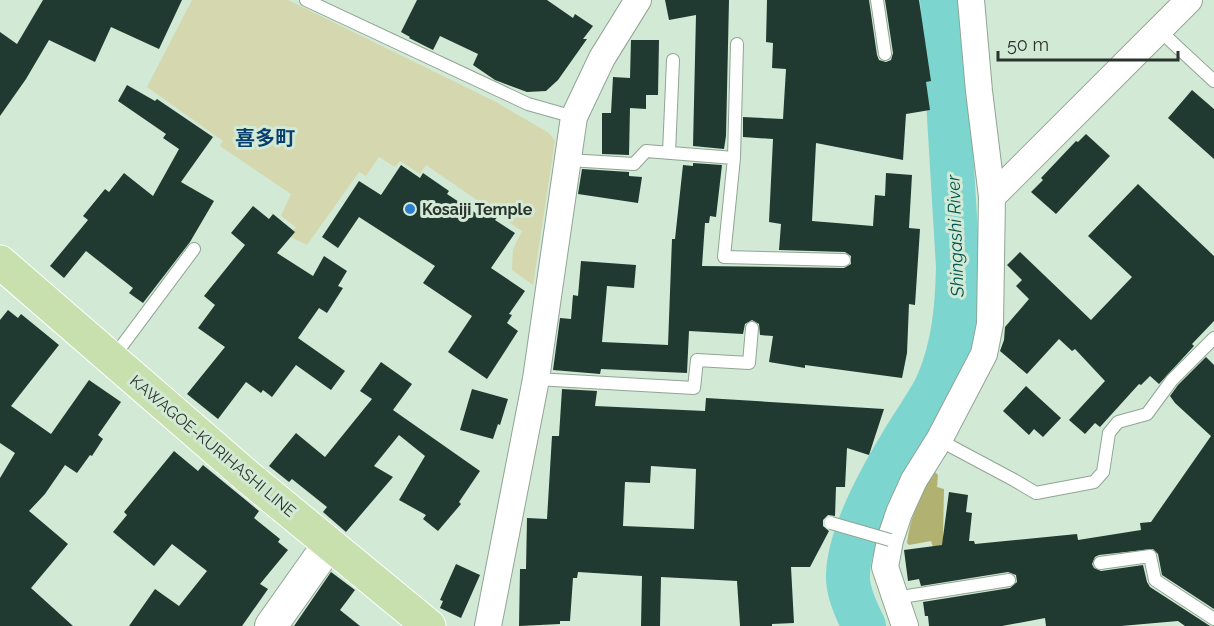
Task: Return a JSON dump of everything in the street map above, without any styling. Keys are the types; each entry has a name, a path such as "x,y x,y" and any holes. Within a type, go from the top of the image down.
{"main road":[{"name":"KAWAGOE-KURIHASHI LINE","path":"0,262 329,544 429,626"}],"street":[{"path":"488,626 525,446 574,117 602,58 638,0"},
{"path":"905,626 885,567 890,540 914,480 939,441 984,354 990,324 992,197 971,0"},
{"path":"992,197 1188,0"},
{"path":"271,626 329,544"}],"lane":[{"path":"306,0 528,104 574,117"},
{"path":"877,0 885,54"},
{"path":"1160,30 1214,81"},
{"path":"737,44 734,158 723,257 844,261"},
{"path":"669,153 673,60"},
{"path":"568,160 634,164 646,151 734,158"},
{"path":"111,359 194,249"},
{"path":"536,380 694,388 697,360 749,363 752,328"},
{"path":"939,441 1036,493 1095,482 1103,472 1110,433 1118,422 1147,414 1172,380 1214,338"},
{"path":"831,523 890,540"},
{"path":"1100,563 1150,556 1155,580 1214,619"},
{"path":"895,598 1009,580"}],"green space":[{"path":"192,0 288,0 494,101 549,133 555,141 533,285 512,270 513,249 522,231 426,165 420,174 400,161 395,167 379,157 366,176 359,172 307,245 289,236 296,227 281,216 291,194 220,146 223,141 147,87"},
{"path":"935,472 938,475 937,487 944,489 943,536 955,535 935,553 931,541 909,545 907,543 916,507 931,473"}],"building":[{"path":"43,0 182,0 159,49 111,27 95,62 49,40 26,79 0,116 0,32 17,44"},
{"path":"417,0 547,0 573,18 575,14 593,26 583,39 587,39 558,80 546,91 527,92 495,80 473,65 478,54 440,36 433,50 401,32"},
{"path":"665,0 729,0 724,149 693,146 696,15 669,20"},
{"path":"767,0 869,0 877,55 879,60 886,62 891,60 893,53 885,0 919,0 931,81 926,82 930,110 906,114 903,160 816,143 812,221 873,226 875,195 885,196 886,173 912,175 909,228 920,229 915,305 909,304 907,353 902,378 769,362 773,336 760,335 759,324 752,320 745,324 743,334 689,331 687,373 601,369 600,374 553,370 560,318 571,319 573,295 578,296 581,261 636,265 634,288 607,286 602,342 668,345 672,239 675,239 683,165 693,166 693,163 722,165 716,217 710,216 709,223 705,223 702,266 844,268 851,264 851,256 845,252 779,250 781,224 769,222 773,139 743,137 743,117 783,119 786,69 772,68 773,43 766,42"},
{"path":"631,40 659,40 658,95 646,95 646,109 630,108 629,155 602,154 602,113 611,113 613,77 630,78"},
{"path":"127,85 155,101 157,99 213,137 181,182 214,201 190,242 143,303 129,293 133,288 86,251 64,278 50,266 88,220 83,216 105,189 109,192 124,173 153,196 179,149 163,138 166,134 118,101"},
{"path":"1192,90 1214,109 1214,159 1168,118"},
{"path":"1086,134 1110,156 1056,214 1031,192 1076,141 1078,142"},
{"path":"401,165 420,178 423,173 449,191 447,194 477,214 483,206 498,216 495,220 515,233 491,268 525,291 509,314 512,315 507,323 518,331 487,379 448,352 472,316 423,283 435,266 359,217 338,248 322,237 359,181 381,195"},
{"path":"582,169 629,172 629,176 642,177 638,203 578,194"},
{"path":"1138,184 1214,256 1214,321 1159,384 1150,376 1141,385 1139,384 1100,427 1095,423 1085,434 1069,420 1105,381 1075,349 1072,351 1059,339 1027,374 1000,351 1005,327 1029,299 1016,286 1022,280 1007,265 1020,252 1091,320 1132,277 1088,236"},
{"path":"253,206 269,219 273,214 295,232 277,253 313,276 324,256 347,271 338,286 343,288 327,313 319,308 298,338 345,371 331,390 296,365 272,397 263,390 261,393 246,382 218,419 187,394 225,347 198,328 215,305 204,296 245,245 231,233"},
{"path":"8,310 18,318 21,314 59,345 11,406 51,434 89,380 121,402 98,435 103,439 92,456 90,455 77,473 65,465 45,494 29,511 68,544 31,588 73,626 0,626 0,478 15,453 0,443 0,320"},
{"path":"1206,357 1214,365 1214,609 1162,575 1158,554 1153,549 1099,555 1095,557 1092,564 1094,568 1101,571 1143,565 1150,587 1210,626 1185,626 1178,621 1121,626 1046,626 1045,618 1002,626 929,626 923,602 1010,588 1017,582 1016,575 1008,572 921,586 919,579 908,581 904,550 942,545 949,492 968,495 966,512 972,513 969,541 974,541 975,544 1077,534 1078,540 1141,530 1140,523 1151,522 1211,436 1170,396"},
{"path":"381,362 412,384 393,410 480,471 459,502 461,504 438,531 423,519 426,515 399,500 425,456 399,435 374,466 393,477 346,532 323,512 327,507 292,479 289,482 269,466 296,433 325,457 372,399 360,391"},
{"path":"1026,386 1061,418 1043,437 1034,429 1029,435 1003,411"},
{"path":"472,389 508,399 493,439 460,430"},
{"path":"562,389 597,391 595,406 705,411 706,398 884,409 869,455 847,448 845,487 836,487 835,516 828,515 823,520 823,526 829,531 810,567 791,567 794,623 772,624 772,626 740,626 737,581 661,577 660,626 641,626 642,576 578,572 577,578 573,578 570,621 560,621 560,624 519,626 520,569 526,569 527,518 547,519 552,436 559,436","holes":["651,466 696,469 694,529 623,526 625,482 650,483"]},
{"path":"174,451 198,471 203,465 259,511 254,518 280,539 278,542 288,550 260,584 268,589 242,626 129,626 155,589 179,606 207,571 172,544 154,566 113,532 127,515 124,512"},
{"path":"456,564 480,575 461,618 440,608 443,601 440,600"},
{"path":"331,572 355,590 340,610 360,626 294,626"}],"waterway":[{"name":"Shingashi River","path":"864,626 853,601 848,581 850,557 855,538 882,477 938,383 948,354 955,311 958,267 942,0"}],"place":[{"name":"Kosaiji Temple","path":"410,209"}],"district":[{"name":"喜多町","path":"265,138"}]}
